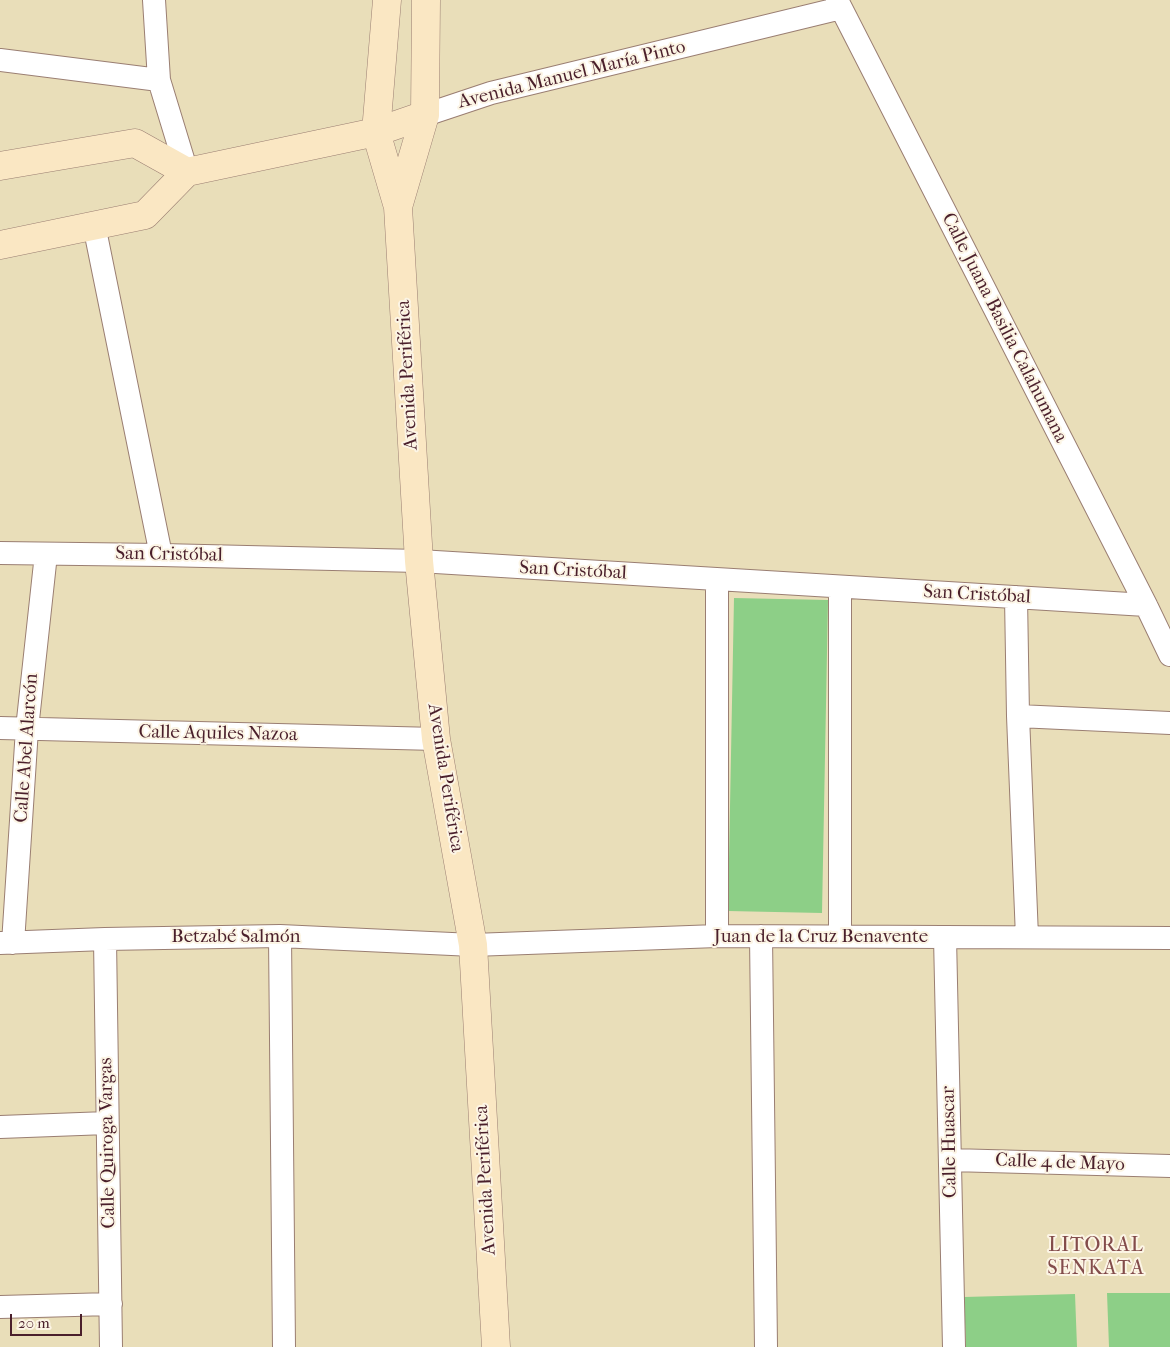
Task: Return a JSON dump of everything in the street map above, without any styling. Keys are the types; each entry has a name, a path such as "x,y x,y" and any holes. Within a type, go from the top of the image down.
{"street":[{"path":"154,0 159,80 187,172"},
{"name":"Avenida Periférica","path":"387,0 376,132 398,207 419,561 436,739 473,945 496,1347"},
{"name":"Avenida Periférica","path":"398,207 425,115 426,0"},
{"name":"Avenida Manuel María Pinto","path":"187,172 376,132 490,93 839,4"},
{"name":"Calle Juana Basilia Calahumana","path":"839,4 1146,605 1170,656"},
{"path":"0,60 159,80"},
{"path":"0,166 135,143 187,172"},
{"path":"0,245 94,224 145,215 187,172"},
{"path":"94,224 161,555"},
{"name":"San Cristóbal","path":"0,553 419,561 1146,605"},
{"name":"Calle Abel Alarcón","path":"7,943 9,882 46,554"},
{"path":"716,579 717,936"},
{"path":"840,587 840,936"},
{"path":"1016,597 1018,716 1027,937"},
{"path":"1018,716 1170,722"},
{"name":"Calle Aquiles Nazoa","path":"0,728 436,739"},
{"path":"280,936 284,1347"},
{"name":"Betzabé Salmón","path":"7,943 280,936 473,945"},
{"name":"Juan de la Cruz Benavente","path":"473,945 717,936 1170,938"},
{"path":"760,936 766,1347"},
{"name":"Calle Huascar","path":"945,937 954,1347"},
{"name":"Calle Quiroga Vargas","path":"105,939 111,1347"},
{"path":"0,1127 108,1123"},
{"name":"Calle 4 de Mayo","path":"950,1160 1170,1166"},
{"path":"0,1307 110,1304"}],"green space":[{"path":"734,598 828,600 822,913 728,911"},
{"path":"1107,1293 1170,1293 1170,1347 1109,1347"},
{"path":"1075,1294 1077,1347 966,1347 964,1297"}],"district":[{"name":"LITORAL SENKATA","path":"1096,1258"}]}
